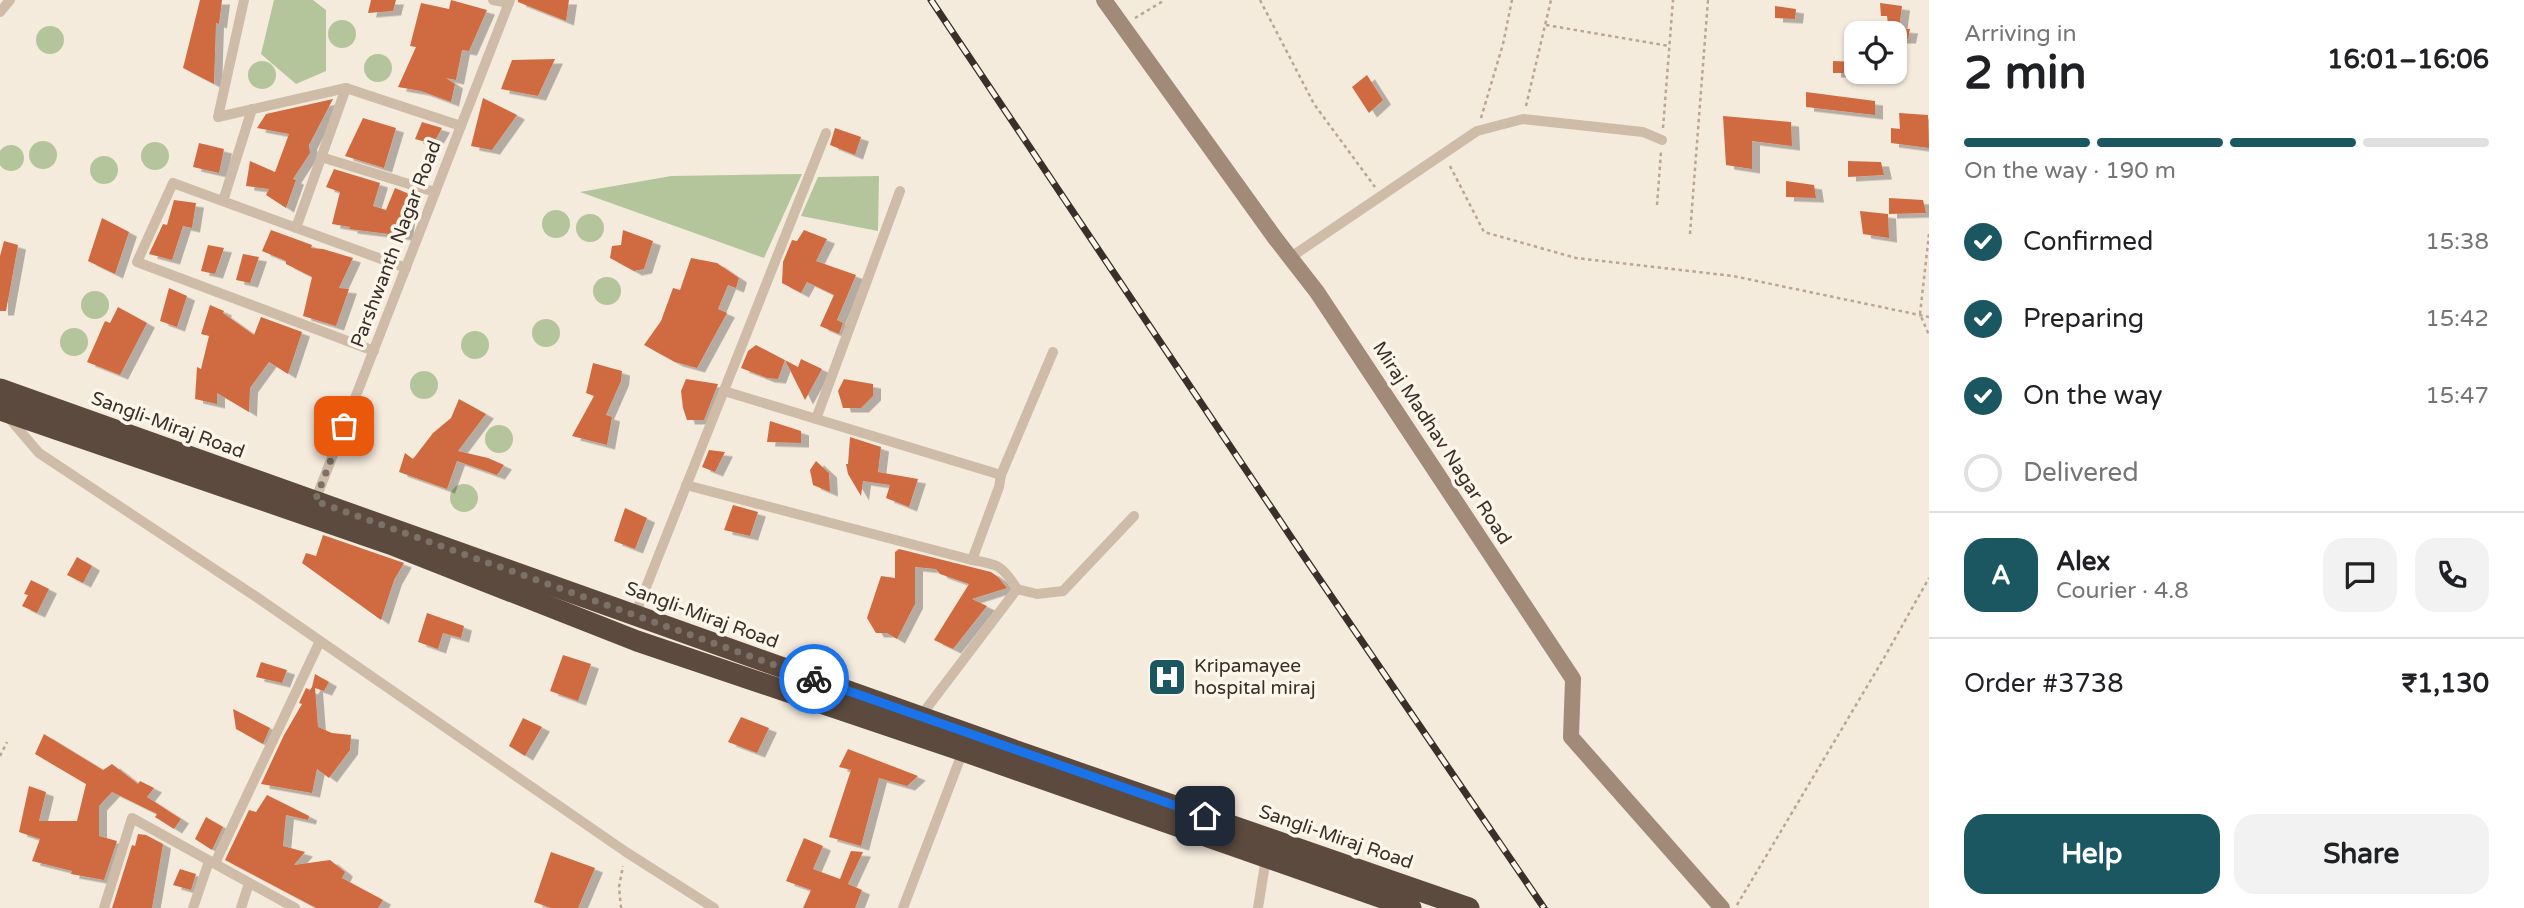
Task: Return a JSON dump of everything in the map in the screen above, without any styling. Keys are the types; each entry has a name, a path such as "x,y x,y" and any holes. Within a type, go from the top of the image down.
{"highway":[{"name":"Sangli-Miraj Road","path":"0,389 920,717 1469,908"},
{"name":"Sangli-Miraj Road","path":"1,410 390,544 636,640 1411,908"}],"street":[{"path":"0,12 10,0"},
{"path":"244,0 218,117 346,88 461,126"},
{"path":"494,0 510,1"},
{"name":"Miraj Madhav Nagar Road","path":"1104,0 1275,238 1317,292 1573,680 1571,737 1723,908"},
{"name":"Parshwanth Nagar Road","path":"315,501 510,1"},
{"path":"296,228 346,88"},
{"path":"223,201 252,109"},
{"path":"1291,257 1478,131 1523,119 1643,132 1662,140"},
{"path":"635,615 826,133"},
{"path":"321,157 435,192"},
{"path":"374,351 137,262 173,183 406,268"},
{"path":"816,419 900,191"},
{"path":"972,559 1001,475 1053,352"},
{"path":"724,391 1001,475"},
{"path":"1,410 39,453 626,852 714,908"},
{"path":"686,485 997,564 1009,575 1017,589 1037,594 1063,592 1134,516"},
{"path":"920,717 1017,589"},
{"path":"193,908 212,862 320,642"},
{"path":"903,908 963,751"},
{"path":"104,908 132,818 295,908"},
{"path":"1258,908 1266,858"},
{"path":"241,908 249,883"}],"path":[{"path":"1123,25 1165,0"},
{"path":"1260,0 1314,104 1382,197"},
{"path":"1478,131 1503,44 1512,0"},
{"path":"1523,119 1551,0"},
{"path":"1657,205 1673,0"},
{"path":"1690,234 1709,0"},
{"path":"1546,26 1669,46"},
{"path":"1444,154 1483,232 1576,258 1733,276 1929,317"},
{"path":"1929,234 1920,314 1929,335"},
{"path":"1736,908 1929,578"},
{"path":"0,756 7,742"},
{"path":"621,908 619,887 626,852"}],"green space":[{"path":"274,0 313,0 326,10 326,71 296,84 261,54"},
{"path":"342,20 352,24 356,34 352,44 342,48 332,44 328,34 332,24"},
{"path":"50,26 60,30 64,40 60,50 50,54 40,50 36,40 40,30"},
{"path":"378,54 388,58 392,68 388,78 378,82 368,78 364,68 368,58"},
{"path":"262,61 272,65 276,75 272,85 262,89 252,85 248,75 252,65"},
{"path":"43,141 53,145 57,155 53,165 43,169 33,165 29,155 33,145"},
{"path":"155,142 165,146 169,156 165,166 155,170 145,166 141,156 145,146"},
{"path":"6,146 16,146 23,153 23,163 16,170 6,170 -1,163 -1,153"},
{"path":"104,156 114,160 118,170 114,180 104,184 94,180 90,170 94,160"},
{"path":"802,174 764,258 580,192 671,176"},
{"path":"879,176 878,231 801,216 818,177"},
{"path":"556,210 566,214 570,224 566,234 556,238 546,234 542,224 546,214"},
{"path":"590,214 600,218 604,228 600,238 590,242 580,238 576,228 580,218"},
{"path":"607,277 617,281 621,291 617,301 607,305 597,301 593,291 597,281"},
{"path":"95,291 105,295 109,305 105,315 95,319 85,315 81,305 85,295"},
{"path":"546,319 556,323 560,333 556,343 546,347 536,343 532,333 536,323"},
{"path":"74,328 84,332 88,342 84,352 74,356 64,352 60,342 64,332"},
{"path":"475,331 485,335 489,345 485,355 475,359 465,355 461,345 465,335"},
{"path":"424,371 434,375 438,385 434,395 424,399 414,395 410,385 414,375"},
{"path":"499,425 509,429 513,439 509,449 499,453 489,449 485,439 489,429"},
{"path":"464,484 474,488 478,498 474,508 464,512 454,508 450,498 454,488"}],"building":[{"path":"200,0 222,0 219,24 216,23 214,84 183,68"},
{"path":"371,0 396,0 393,11 368,13"},
{"path":"451,0 487,10 469,51 462,50 456,80 446,78 455,84 451,102 421,91 398,87 416,47 410,46 421,3 449,9"},
{"path":"569,0 566,21 518,2"},
{"path":"1880,3 1902,6 1900,21 1888,21 1887,16 1881,16"},
{"path":"1775,6 1796,9 1795,19 1775,18"},
{"path":"555,59 538,96 501,89 512,60"},
{"path":"1833,61 1844,61 1844,73 1833,73"},
{"path":"1367,75 1383,100 1369,113 1352,87"},
{"path":"1806,92 1875,101 1875,115 1806,107"},
{"path":"483,98 517,115 492,150 471,146"},
{"path":"333,99 309,145 310,153 293,179 296,180 286,208 266,195 269,189 246,186 250,161 275,172 289,134 257,128 266,114"},
{"path":"1899,113 1928,115 1929,148 1891,143 1891,128 1900,129"},
{"path":"1723,116 1791,122 1792,146 1752,141 1752,169 1726,165"},
{"path":"363,118 396,128 384,168 345,156"},
{"path":"422,122 442,128 433,144 415,139"},
{"path":"835,128 861,137 855,155 830,145"},
{"path":"199,143 224,149 219,173 193,167"},
{"path":"1848,161 1881,162 1884,175 1848,177"},
{"path":"334,169 380,183 373,206 386,210 395,188 414,196 405,236 349,229 350,227 332,224 340,192 326,187"},
{"path":"1786,181 1814,185 1816,198 1786,197"},
{"path":"1889,198 1923,200 1926,213 1889,214"},
{"path":"174,200 196,203 192,228 183,226 172,260 149,254 163,224 167,225"},
{"path":"1860,211 1888,214 1889,238 1863,234"},
{"path":"102,218 129,232 115,274 88,261"},
{"path":"271,230 312,245 311,248 353,258 339,288 349,289 336,326 303,316 312,277 286,264 286,261 262,251"},
{"path":"623,230 653,241 644,269 634,271 610,258 612,246 621,245"},
{"path":"804,230 827,239 816,261 856,275 837,320 843,323 839,334 820,326 834,295 807,282 801,293 782,283 783,262 792,240 797,241"},
{"path":"4,241 18,245 6,311 0,311 0,256"},
{"path":"208,245 224,248 215,274 201,271"},
{"path":"243,254 259,257 250,283 236,280"},
{"path":"691,258 717,263 739,278 736,288 728,285 718,309 727,313 697,368 675,362 644,345 661,321 673,288 680,290"},
{"path":"169,288 187,296 177,327 160,321"},
{"path":"210,305 224,311 223,313 254,335 261,317 302,332 288,374 269,362 250,388 249,412 217,393 217,404 195,399 197,367 201,369 209,336 201,334"},
{"path":"118,307 147,323 120,375 87,362 105,321 110,323"},
{"path":"756,345 785,360 778,379 767,378 741,368 748,351"},
{"path":"801,359 822,369 805,400 785,360 798,367"},
{"path":"593,363 622,371 621,381 606,415 612,417 607,445 572,436 594,396 586,393"},
{"path":"686,379 718,384 704,420 687,420 681,391"},
{"path":"844,379 873,384 873,396 861,408 843,408 838,391"},
{"path":"459,399 486,414 458,451 504,465 497,475 457,461 447,489 399,472 405,453 413,459 433,433 451,418"},
{"path":"770,421 801,431 801,443 767,442"},
{"path":"850,437 881,447 878,472 918,479 909,507 886,498 890,485 863,481 861,496 848,474 846,464"},
{"path":"709,450 725,452 715,472 702,467"},
{"path":"816,461 829,473 830,492 813,485 810,470"},
{"path":"733,505 758,512 750,536 724,530"},
{"path":"625,508 647,518 635,549 614,541"},
{"path":"323,535 404,563 394,580 381,620 302,563 306,553 316,556"},
{"path":"899,549 991,572 1007,588 972,599 987,606 953,649 934,640 969,584 940,574 936,569 915,567 915,604 897,639 887,633 876,633 867,618 881,576 895,578 895,552"},
{"path":"77,557 92,566 83,583 67,575"},
{"path":"31,580 49,589 37,613 22,606"},
{"path":"427,613 464,626 461,638 443,633 438,649 418,642"},
{"path":"563,655 591,664 578,701 550,691"},
{"path":"261,662 287,670 282,683 256,677"},
{"path":"315,674 329,682 324,691 315,688 318,727 332,733 351,735 350,750 329,778 317,769 312,793 261,784 302,704 299,703 306,688 310,690 312,687"},
{"path":"233,709 270,728 263,744 236,729"},
{"path":"741,717 769,728 757,753 728,742"},
{"path":"523,718 542,727 525,756 509,746"},
{"path":"44,734 103,770 112,764 138,784 140,781 154,788 147,797 181,819 174,829 155,817 157,814 112,792 99,806 99,836 117,841 104,880 71,874 72,871 32,861 40,839 19,832 29,786 46,792 39,821 77,821 86,784 35,754"},
{"path":"848,749 918,776 907,786 879,778 861,846 829,837 851,770 839,767"},
{"path":"267,795 309,816 308,820 286,815 283,846 305,852 294,865 330,860 345,872 342,878 383,900 378,908 316,908 225,860 249,810 256,812"},
{"path":"206,817 223,827 212,850 195,839"},
{"path":"138,834 163,844 152,908 112,908 132,845 135,846"},
{"path":"804,838 823,846 813,869 840,879 851,851 863,852 848,884 862,890 855,908 803,908 811,890 786,881"},
{"path":"551,852 595,868 578,908 551,908 534,902"},
{"path":"180,869 196,874 191,890 173,885"}],"railway":[{"path":"931,0 1301,552 1544,908"}],"way so far":[{"path":"344,426 315,501 814,679"}],"place":[{"name":"Kripamayee hospital miraj","path":"1167,677"}],"route":[{"path":"814,679 1205,816"}]}
